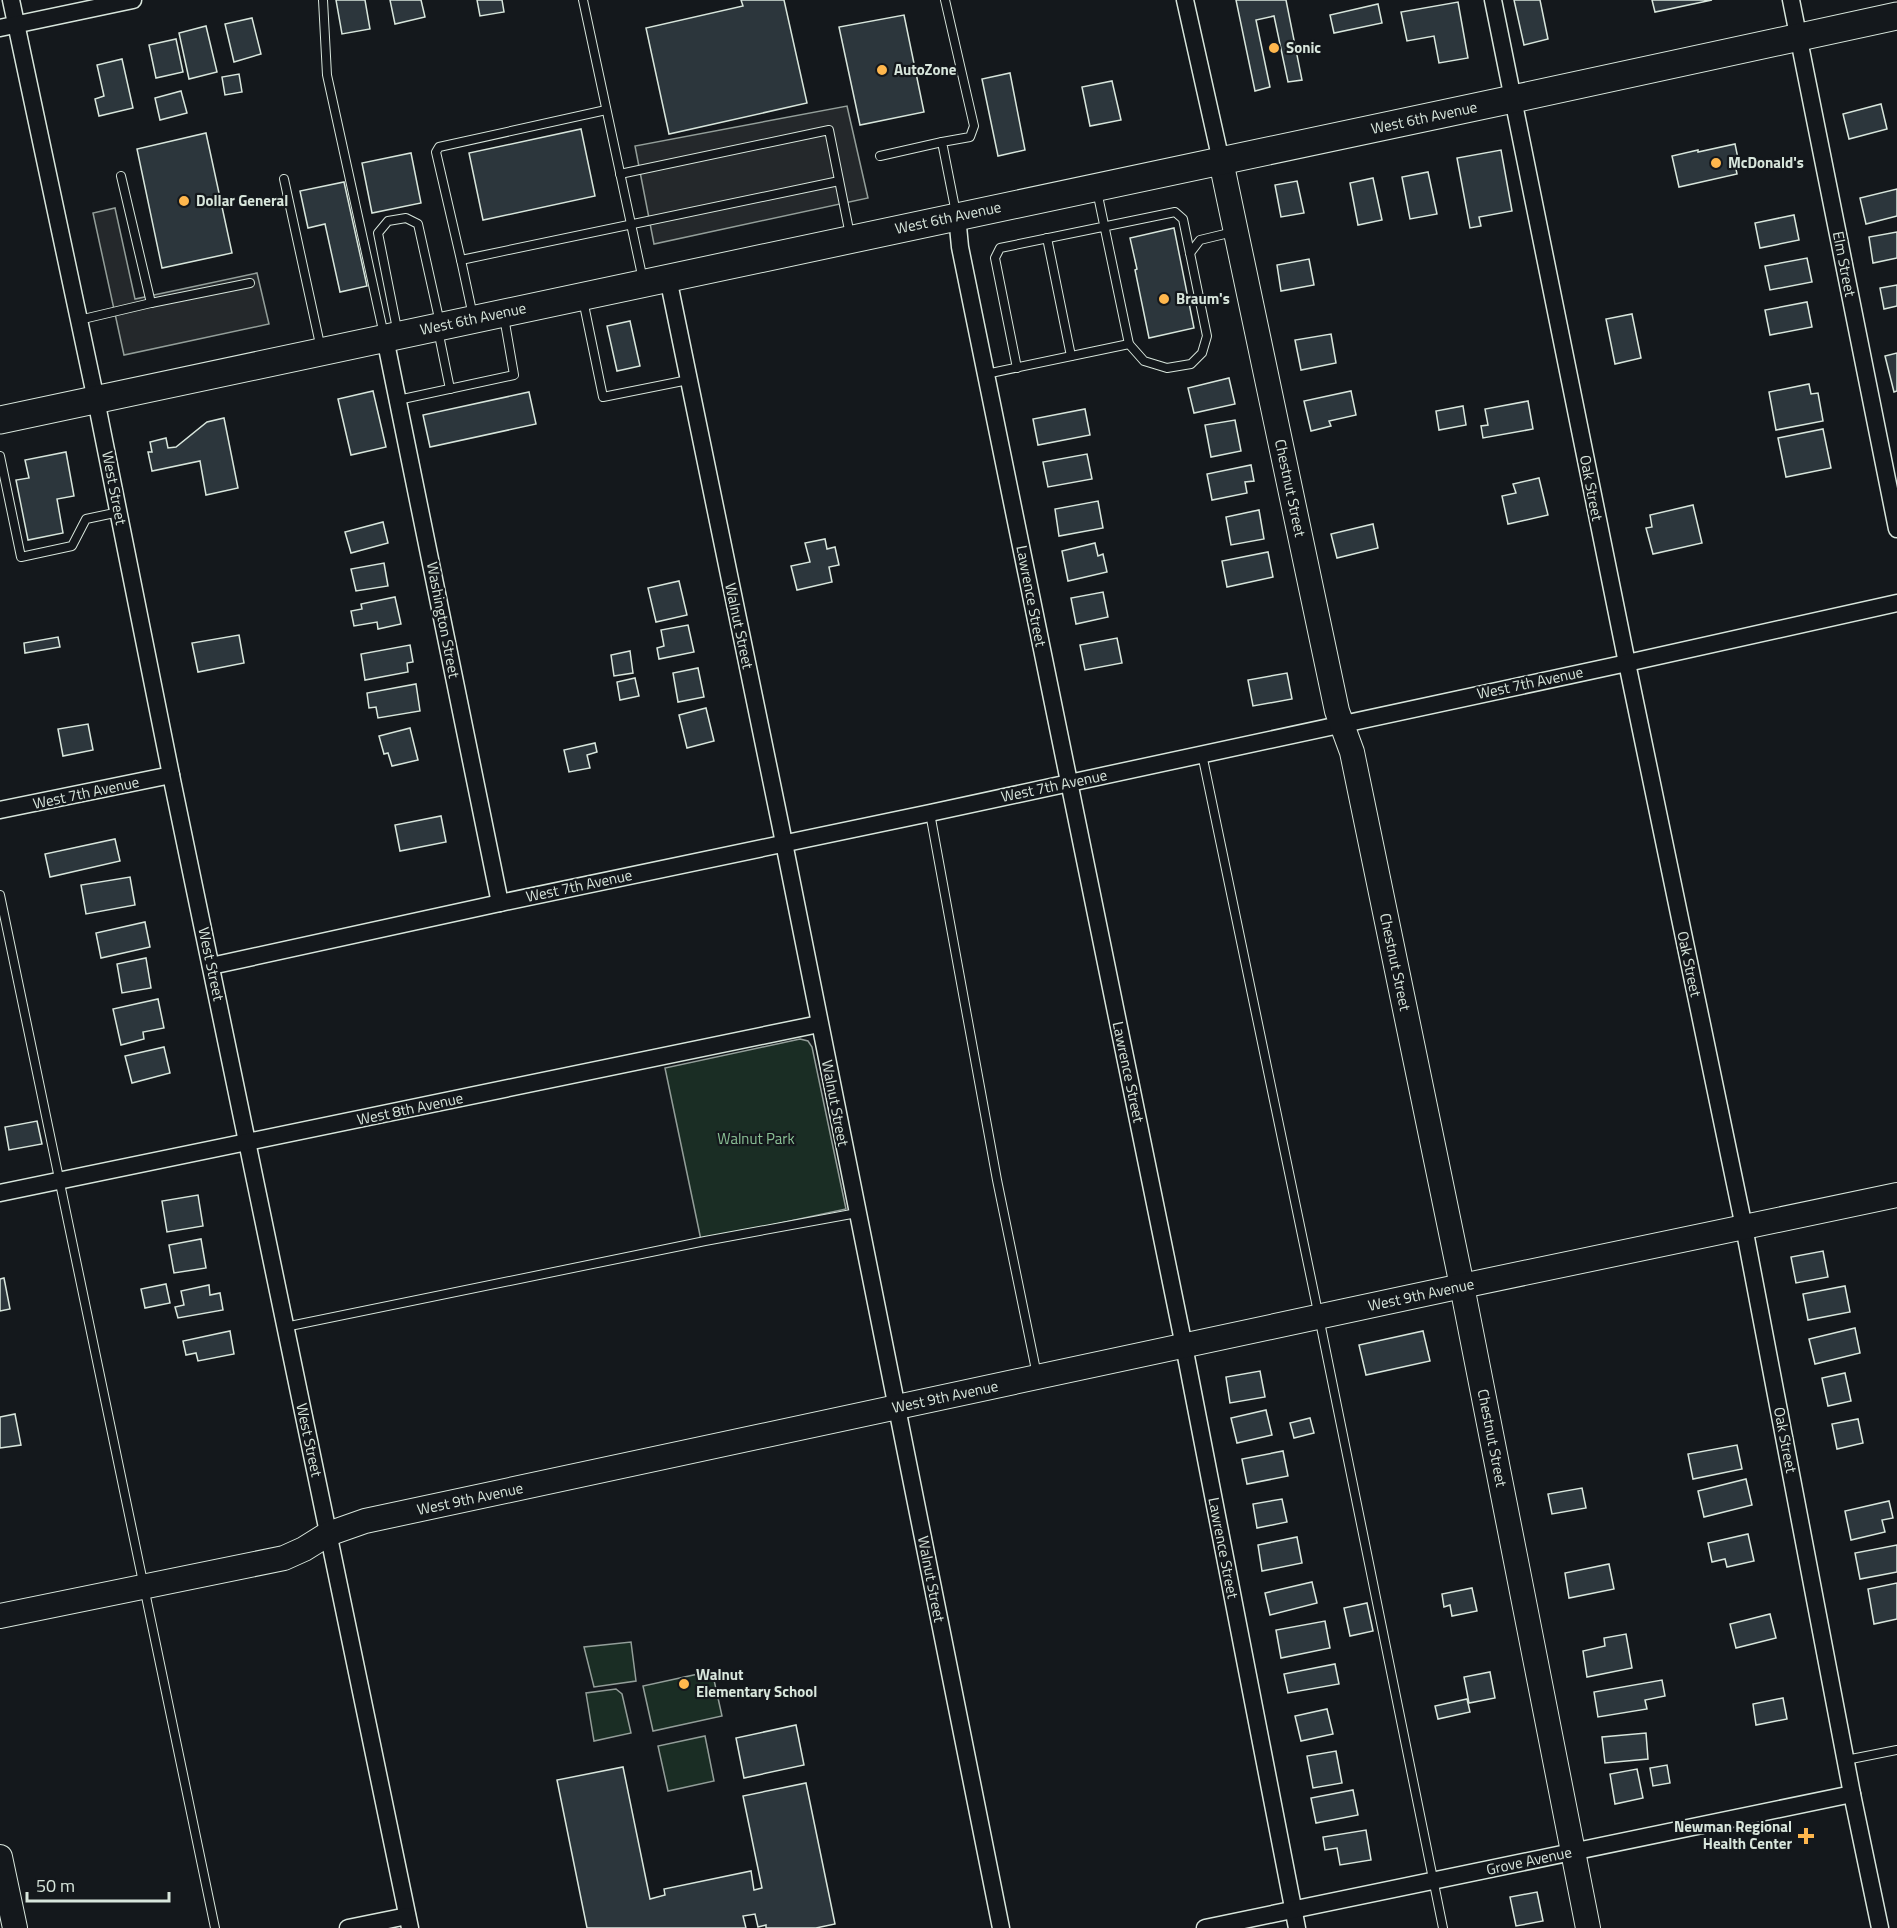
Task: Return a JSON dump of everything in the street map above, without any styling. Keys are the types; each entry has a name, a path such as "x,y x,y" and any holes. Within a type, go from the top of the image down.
{"main road":[{"name":"West 6th Avenue","path":"0,420 1897,16"}],"street":[{"name":"West Street","path":"11,0 8,26 96,400 171,775 408,1922"},
{"path":"8,26 133,0"},
{"name":"Chestnut Street","path":"1185,0 1237,231 1336,711 1352,752 1462,1286 1588,1928"},
{"name":"Oak Street","path":"1493,0 1744,1227 1852,1794 1880,1928"},
{"name":"Elm Street","path":"1791,0 1897,529"},
{"name":"Lawrence Street","path":"957,216 960,247 1184,1346 1297,1928"},
{"name":"Walnut Street","path":"656,281 688,380 784,843 1001,1928"},
{"name":"Washington Street","path":"391,337 398,400 500,903"},
{"name":"West 7th Avenue","path":"211,966 1627,663 1897,603"},
{"name":"West 7th Avenue","path":"0,810 171,775"},
{"name":"West 8th Avenue","path":"0,1193 819,1024"},
{"name":"West 9th Avenue","path":"0,1616 284,1558 328,1534 365,1521 1897,1195"},
{"name":"Grove Avenue","path":"1205,1928 1852,1794"},
{"path":"0,1857 15,1928"},
{"path":"348,1928 408,1922"}],"lane":[{"path":"322,0 327,75 391,337"},
{"path":"583,0 631,225 656,281"},
{"path":"880,156 970,137 974,126 945,0"},
{"path":"474,319 436,152 439,147 606,110"},
{"path":"620,174 829,130 851,238"},
{"path":"942,142 957,216"},
{"path":"121,176 151,303"},
{"path":"284,179 321,352"},
{"path":"461,260 839,181"},
{"path":"1017,368 995,258 1000,248 1104,227 1175,212 1183,219 1207,336 1202,353 1191,364 1167,368 1144,361 1129,344 1104,227 1096,188"},
{"path":"391,337 378,233 388,221 406,218 417,224 450,388"},
{"path":"1190,253 1200,240 1237,231"},
{"path":"1047,238 1071,356"},
{"path":"79,320 250,283"},
{"path":"582,296 603,397 688,380"},
{"path":"398,400 514,375 503,313"},
{"path":"986,374 1129,344"},
{"path":"0,456 21,557 72,546 86,519 119,512"},
{"path":"1202,754 1443,1928"},
{"path":"930,813 997,1180 1037,1378"},
{"path":"0,895 146,1587 215,1928"},
{"path":"285,1327 705,1241 857,1213"},
{"path":"1846,1760 1897,1749"}],"green space":[{"name":"Walnut Park","path":"800,1039 808,1041 812,1047 846,1209 701,1240 665,1068"},
{"path":"631,1642 636,1681 594,1687 584,1647"},
{"path":"712,1671 722,1716 653,1731 643,1686"},
{"path":"616,1689 622,1694 631,1733 594,1741 586,1693"},
{"path":"705,1736 714,1781 668,1791 658,1746"}],"shaded area":[{"path":"847,106 868,198 654,244 635,146"},
{"path":"115,208 135,299 257,273 269,324 124,355 93,213"}],"building":[{"path":"336,0 365,0 370,29 342,34"},
{"path":"390,0 421,0 425,17 395,24"},
{"path":"477,0 502,0 504,12 480,16"},
{"path":"741,0 784,0 807,103 669,134 646,28 743,6"},
{"path":"1236,0 1286,0 1302,80 1288,82 1274,16 1256,20 1270,87 1255,91"},
{"path":"1514,0 1540,0 1548,39 1524,45"},
{"path":"1652,0 1712,0 1655,12"},
{"path":"1458,2 1468,58 1439,63 1434,36 1407,41 1401,12"},
{"path":"1378,4 1382,23 1334,33 1330,15"},
{"name":"AutoZone","path":"904,15 924,112 860,125 839,27"},
{"path":"252,18 261,54 234,62 225,24"},
{"path":"206,26 217,72 189,79 179,33"},
{"path":"176,39 183,72 156,78 149,45"},
{"path":"122,59 133,108 99,116 95,99 104,96 97,65"},
{"path":"1010,73 1025,150 998,156 982,79"},
{"path":"239,74 242,92 225,95 222,77"},
{"path":"1112,81 1121,120 1090,126 1082,87"},
{"path":"181,91 187,113 160,120 155,98"},
{"path":"1881,104 1887,129 1849,139 1843,114"},
{"path":"581,129 595,196 483,220 469,153"},
{"name":"Dollar General","path":"206,133 232,253 162,268 137,149"},
{"path":"1735,144 1740,168 1736,169 1737,174 1679,187 1672,156"},
{"path":"1501,150 1512,211 1479,217 1481,226 1470,228 1457,158"},
{"path":"411,153 421,203 372,213 362,163"},
{"path":"1428,172 1437,214 1410,219 1402,177"},
{"path":"1373,178 1382,220 1358,225 1350,183"},
{"path":"1297,181 1304,213 1281,217 1275,185"},
{"path":"344,182 367,286 340,292 325,224 308,228 300,191"},
{"path":"1897,189 1897,216 1866,224 1860,198"},
{"path":"1794,215 1799,240 1760,248 1755,223"},
{"name":"Braum's","path":"1174,228 1194,328 1149,338 1130,238"},
{"path":"1897,232 1897,258 1873,263 1869,237"},
{"path":"1807,258 1812,282 1770,290 1765,266"},
{"path":"1309,259 1314,285 1281,291 1277,265"},
{"path":"1897,285 1897,306 1884,309 1880,288"},
{"path":"1807,302 1812,327 1770,335 1765,310"},
{"path":"1632,314 1641,358 1615,364 1606,319"},
{"path":"630,321 640,366 617,371 607,326"},
{"path":"1331,334 1336,363 1301,370 1295,340"},
{"path":"1897,353 1897,391 1894,392 1885,356"},
{"path":"1229,378 1235,404 1194,413 1188,388"},
{"path":"1809,384 1811,394 1818,393 1823,421 1776,430 1769,392"},
{"path":"373,391 386,447 351,455 338,399"},
{"path":"1351,391 1356,415 1329,421 1331,426 1311,431 1304,401"},
{"path":"529,392 536,424 430,447 423,415"},
{"path":"1528,401 1533,429 1483,438 1481,426 1488,425 1485,409"},
{"path":"1463,406 1466,425 1439,430 1436,411"},
{"path":"1085,409 1090,435 1038,445 1033,419"},
{"path":"224,418 238,488 206,495 200,461 152,471 148,452 152,452 150,442 166,438 168,448 176,447 207,422"},
{"path":"1235,420 1241,451 1211,457 1205,425"},
{"path":"1823,429 1831,468 1786,477 1778,438"},
{"path":"66,452 74,496 57,499 63,533 28,540 16,480 29,478 25,460"},
{"path":"1087,454 1092,479 1048,487 1043,462"},
{"path":"1251,465 1254,481 1245,482 1247,493 1212,500 1207,474"},
{"path":"1539,478 1548,515 1508,524 1502,496 1516,493 1513,484"},
{"path":"1098,501 1103,528 1059,536 1055,509"},
{"path":"1693,505 1702,543 1653,554 1646,528 1652,527 1650,515"},
{"path":"1259,510 1264,539 1231,545 1226,517"},
{"path":"383,522 388,543 351,553 345,532"},
{"path":"1373,524 1378,548 1337,558 1331,534"},
{"path":"825,539 827,549 835,547 839,565 829,567 832,582 797,590 791,566 810,562 805,543"},
{"path":"1095,543 1098,556 1103,554 1107,572 1068,581 1062,551"},
{"path":"1268,552 1273,577 1227,587 1222,561"},
{"path":"384,563 388,586 356,591 351,569"},
{"path":"679,581 687,615 656,622 648,588"},
{"path":"1103,592 1108,617 1076,624 1071,598"},
{"path":"395,597 401,624 378,629 377,622 354,626 351,611 362,609 361,604"},
{"path":"688,625 694,652 659,659 657,648 664,646 661,630"},
{"path":"239,635 244,663 198,672 192,643"},
{"path":"58,637 60,647 25,653 24,643"},
{"path":"1117,638 1122,663 1085,670 1080,645"},
{"path":"410,645 413,662 407,663 408,672 365,680 361,654"},
{"path":"630,651 633,673 614,676 611,655"},
{"path":"698,668 704,697 678,702 673,673"},
{"path":"1287,673 1292,699 1253,706 1248,680"},
{"path":"635,678 639,696 620,700 617,682"},
{"path":"416,684 420,711 378,718 376,707 369,708 367,693"},
{"path":"706,708 714,741 687,748 679,715"},
{"path":"88,724 93,750 63,756 58,729"},
{"path":"410,728 418,760 392,766 388,753 384,754 379,736"},
{"path":"595,743 597,752 587,755 590,768 569,772 564,750"},
{"path":"441,816 446,842 400,851 395,825"},
{"path":"115,839 120,861 50,877 45,854"},
{"path":"130,877 135,905 86,914 81,885"},
{"path":"145,922 150,947 101,958 96,933"},
{"path":"146,958 151,988 122,993 117,964"},
{"path":"158,999 164,1028 143,1032 144,1039 121,1045 113,1009"},
{"path":"164,1047 170,1073 132,1083 125,1056"},
{"path":"37,1121 42,1144 9,1150 5,1127"},
{"path":"198,1195 203,1226 167,1232 162,1201"},
{"path":"201,1239 206,1268 174,1273 169,1245"},
{"path":"1823,1251 1828,1277 1796,1283 1791,1257"},
{"path":"4,1278 10,1309 0,1311 0,1279"},
{"path":"166,1284 170,1303 145,1308 141,1289"},
{"path":"209,1285 210,1295 220,1293 223,1310 178,1318 175,1307 184,1305 181,1291"},
{"path":"1845,1286 1850,1312 1808,1320 1803,1294"},
{"path":"1855,1328 1860,1353 1815,1364 1809,1339"},
{"path":"230,1331 234,1354 198,1361 196,1353 186,1355 183,1341"},
{"path":"1423,1331 1430,1361 1366,1375 1359,1345"},
{"path":"1260,1371 1265,1397 1230,1403 1226,1377"},
{"path":"1845,1373 1851,1401 1828,1406 1822,1378"},
{"path":"1266,1410 1272,1435 1237,1443 1231,1418"},
{"path":"15,1414 21,1445 0,1448 0,1417"},
{"path":"1310,1418 1314,1433 1294,1438 1290,1423"},
{"path":"1858,1419 1863,1443 1837,1449 1832,1424"},
{"path":"1737,1445 1742,1469 1693,1479 1688,1454"},
{"path":"1283,1451 1288,1476 1247,1484 1242,1459"},
{"path":"1746,1479 1752,1505 1704,1517 1698,1491"},
{"path":"1582,1488 1586,1508 1552,1514 1548,1494"},
{"path":"1282,1499 1287,1522 1257,1528 1253,1504"},
{"path":"1889,1501 1893,1518 1882,1520 1885,1532 1851,1540 1845,1511"},
{"path":"1748,1534 1754,1561 1727,1567 1725,1559 1712,1562 1708,1543"},
{"path":"1297,1537 1302,1563 1262,1571 1258,1545"},
{"path":"1897,1545 1897,1572 1860,1579 1855,1553"},
{"path":"1609,1564 1614,1589 1569,1598 1565,1573"},
{"path":"1312,1582 1317,1603 1270,1615 1265,1593"},
{"path":"1897,1583 1897,1619 1874,1624 1868,1589"},
{"path":"1472,1588 1477,1611 1452,1616 1450,1605 1444,1607 1442,1594"},
{"path":"1367,1603 1373,1631 1350,1636 1344,1608"},
{"path":"1770,1614 1776,1638 1736,1648 1730,1624"},
{"path":"1325,1621 1330,1648 1281,1658 1276,1630"},
{"path":"1626,1634 1632,1668 1587,1677 1583,1651 1605,1646 1604,1638"},
{"path":"1335,1664 1339,1684 1288,1693 1284,1674"},
{"path":"1490,1672 1495,1698 1469,1703 1464,1677"},
{"path":"1662,1680 1665,1696 1645,1700 1647,1709 1598,1717 1594,1692"},
{"path":"1783,1698 1787,1719 1756,1725 1753,1704"},
{"path":"1467,1699 1470,1712 1438,1719 1435,1706"},
{"path":"1327,1709 1333,1734 1301,1741 1295,1716"},
{"path":"796,1725 804,1765 744,1778 736,1738"},
{"path":"1646,1733 1648,1759 1605,1763 1602,1737"},
{"path":"1336,1751 1342,1783 1313,1788 1307,1756"},
{"path":"1667,1765 1670,1783 1653,1786 1650,1768"},
{"path":"623,1767 650,1899 665,1895 664,1889 751,1871 754,1890 762,1888 743,1796 806,1783 835,1924 816,1928 766,1928 766,1925 758,1927 755,1914 743,1916 746,1928 587,1928 557,1780"},
{"path":"1637,1769 1643,1798 1615,1804 1610,1774"},
{"path":"1353,1790 1358,1815 1316,1823 1311,1798"},
{"path":"1366,1830 1371,1860 1340,1865 1337,1848 1325,1850 1323,1837"},
{"path":"1537,1892 1543,1921 1516,1926 1510,1897"}],"place":[{"name":"Sonic","path":"1274,48"},
{"name":"AutoZone","path":"882,70"},
{"name":"McDonald's","path":"1716,163"},
{"name":"Dollar General","path":"184,201"},
{"name":"Braum's","path":"1164,299"},
{"name":"Walnut Elementary School","path":"684,1684"},
{"name":"Newman Regional Health Center","path":"1806,1836"}]}
